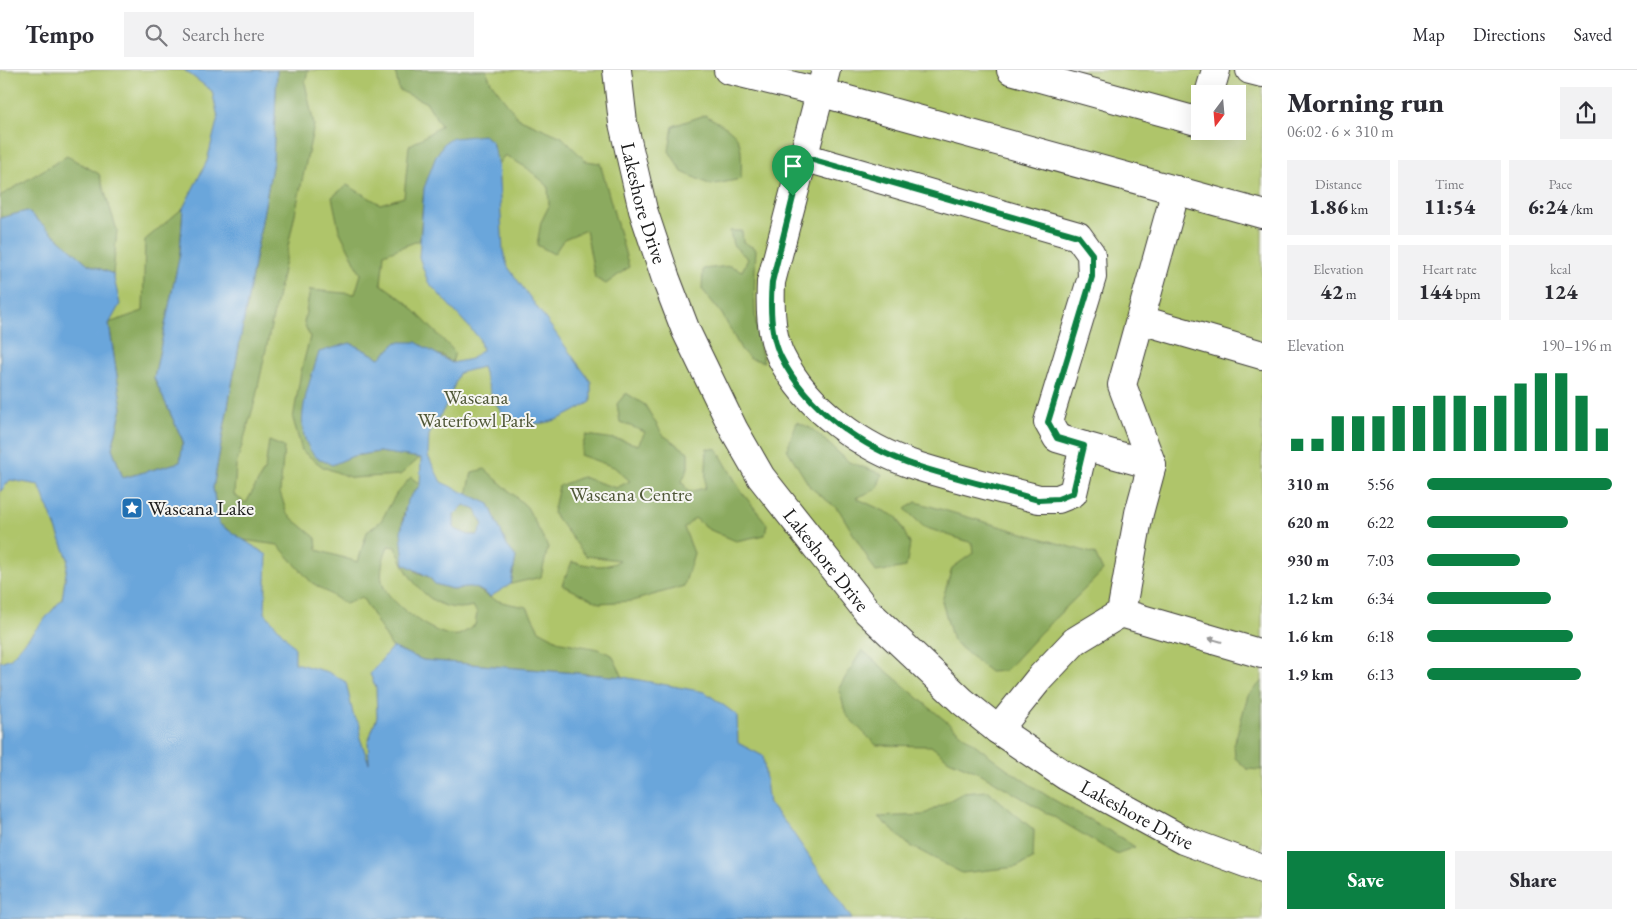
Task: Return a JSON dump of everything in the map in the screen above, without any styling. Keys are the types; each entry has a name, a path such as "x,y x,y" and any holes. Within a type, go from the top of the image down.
{"street":[{"name":"Lakeshore Drive","path":"617,70 623,123 643,210 686,331 734,430 761,477 867,611 962,701 998,730 1066,776 1183,840 1262,869"},
{"path":"728,70 823,81 1176,190 1262,214"},
{"path":"1011,70 1191,120"},
{"path":"1212,85 1216,70"},
{"path":"1250,70 1262,73"},
{"path":"823,81 772,282 771,316 780,355 798,385 820,408 848,432 882,452 916,466 1038,500 1058,499 1073,493 1084,446"},
{"path":"803,157 1078,236 1092,254 1092,277 1048,422 1057,438 1152,465"},
{"path":"1121,613 1139,513 1152,465 1122,385 1176,190"},
{"path":"1141,320 1262,354"},
{"path":"998,730 1039,679 1075,641 1121,613 1262,654"}],"green space":[{"name":"Wascana Centre","path":"0,70 1262,70 1262,919 0,919"},
{"path":"277,70 308,70 305,83 314,125 255,401 236,466 234,495 246,503 265,469 269,441 284,447 280,492 287,514 316,538 317,550 358,562 367,532 381,521 396,494 411,477 420,485 406,508 402,527 416,572 429,577 435,584 455,590 471,586 495,600 527,607 539,630 561,642 598,649 612,655 623,677 423,660 392,647 362,597 346,604 311,582 278,545 243,540 219,524 213,488 273,161","holes":["388,546 396,547 407,572 424,593 434,601 446,606 459,608 473,606 477,613 475,625 458,635 440,632 418,620 391,598 383,586 381,574"]},
{"path":"395,70 486,70 491,82 518,118 562,137 586,161 600,163 629,267 606,284 595,278 586,230 564,239 554,254 537,245 541,222 549,206 548,186 527,168 505,155 498,164 492,142 424,188 420,240 384,254 381,284 406,302 455,352 452,363 443,356 397,342 380,358 350,343 332,464 353,456 379,452 421,457 400,475 352,478 323,467 302,451 293,419 301,372 310,337 304,323 310,290 355,294 361,274 339,230 332,197 347,185 380,204 404,197 409,146 441,126 427,103 399,90"},
{"path":"705,115 727,128 738,139 741,154 741,179 711,185 682,172 669,151 673,126"},
{"path":"67,156 99,174 117,230 113,274 88,264 27,211 0,218 0,196"},
{"path":"183,208 180,253 154,378 183,441 181,462 123,478 112,448 122,408 109,323 143,311 145,240"},
{"path":"730,231 742,231 743,242 756,249 754,292 757,334 764,362 749,358 742,351 722,314 702,289 703,269 730,266 742,271 748,259 733,245"},
{"path":"626,393 645,405 663,435 688,452 688,468 682,481 688,492 705,488 707,448 717,449 741,491 767,524 765,535 736,541 708,529 695,518 684,528 694,553 684,586 632,601 599,603 562,585 572,562 603,566 620,560 586,556 553,513 559,486 582,477 616,488 630,481 614,467 580,455 586,435 622,440 638,445 645,432 620,422 617,404"},
{"path":"797,422 812,429 849,462 882,474 877,489 856,498 897,517 910,544 906,567 876,572 839,510 810,487 787,449"},
{"path":"485,469 527,507 548,547 541,577 511,584 516,557 507,546 489,504 467,495 472,472"},
{"path":"916,502 1095,554 1103,571 1039,634 1005,671 990,672 953,641 942,601 952,568 973,553 972,543 924,527 905,509"},
{"path":"464,505 476,509 483,525 478,535 469,535 454,529 454,515"},
{"path":"862,650 953,727 1024,781 1135,847 1116,854 980,773 949,760 931,746 876,745 846,715 839,688"},
{"path":"1262,681 1262,770 1247,769 1235,758 1234,745 1248,695"},
{"path":"988,791 1034,830 1033,859 1016,867 962,873 909,845 878,817 923,815 963,793"}],"water":[{"name":"Wascana Lake","path":"184,70 277,70 273,161 213,488 219,524 267,555 265,613 295,648 295,663 328,672 346,682 353,714 360,725 360,738 369,763 368,742 377,717 376,688 370,674 392,647 423,660 623,677 705,692 737,715 738,743 763,756 769,804 789,827 852,919 0,919 0,662 11,658 62,599 68,559 39,485 10,480 0,492 0,218 27,211 88,264 113,274 120,304 109,324 122,408 112,448 123,478 180,462 183,441 154,378 180,253 183,208 207,161 218,117 212,91"},
{"path":"484,135 492,142 498,164 503,251 508,267 591,382 591,402 551,422 531,424 506,420 493,399 482,367 459,373 448,402 429,435 428,456 441,482 489,504 507,546 516,557 511,584 490,597 481,591 469,587 455,590 435,584 429,577 404,564 401,532 407,501 420,485 421,458 379,452 353,456 332,465 315,456 307,445 303,432 304,405 319,352 350,343 380,358 397,342 416,342 452,363 471,359 482,350 479,338 428,282 419,257 424,188 436,156 445,142 453,138","holes":["464,505 476,510 483,525 478,535 469,535 454,529 454,515"]}],"place":[{"name":"Wascana Lake","path":"132,508"}],"route":[{"path":"803,157 1078,236 1092,254 1092,277 1048,422 1057,438 1084,446 1073,493 1058,499 1038,500 916,466 882,452 848,432 820,408 798,385 780,355 771,316 770,300 772,282 793,196 803,157"}],"park label":[{"name":"Wascana Waterfowl Park","path":"476,408"}]}
